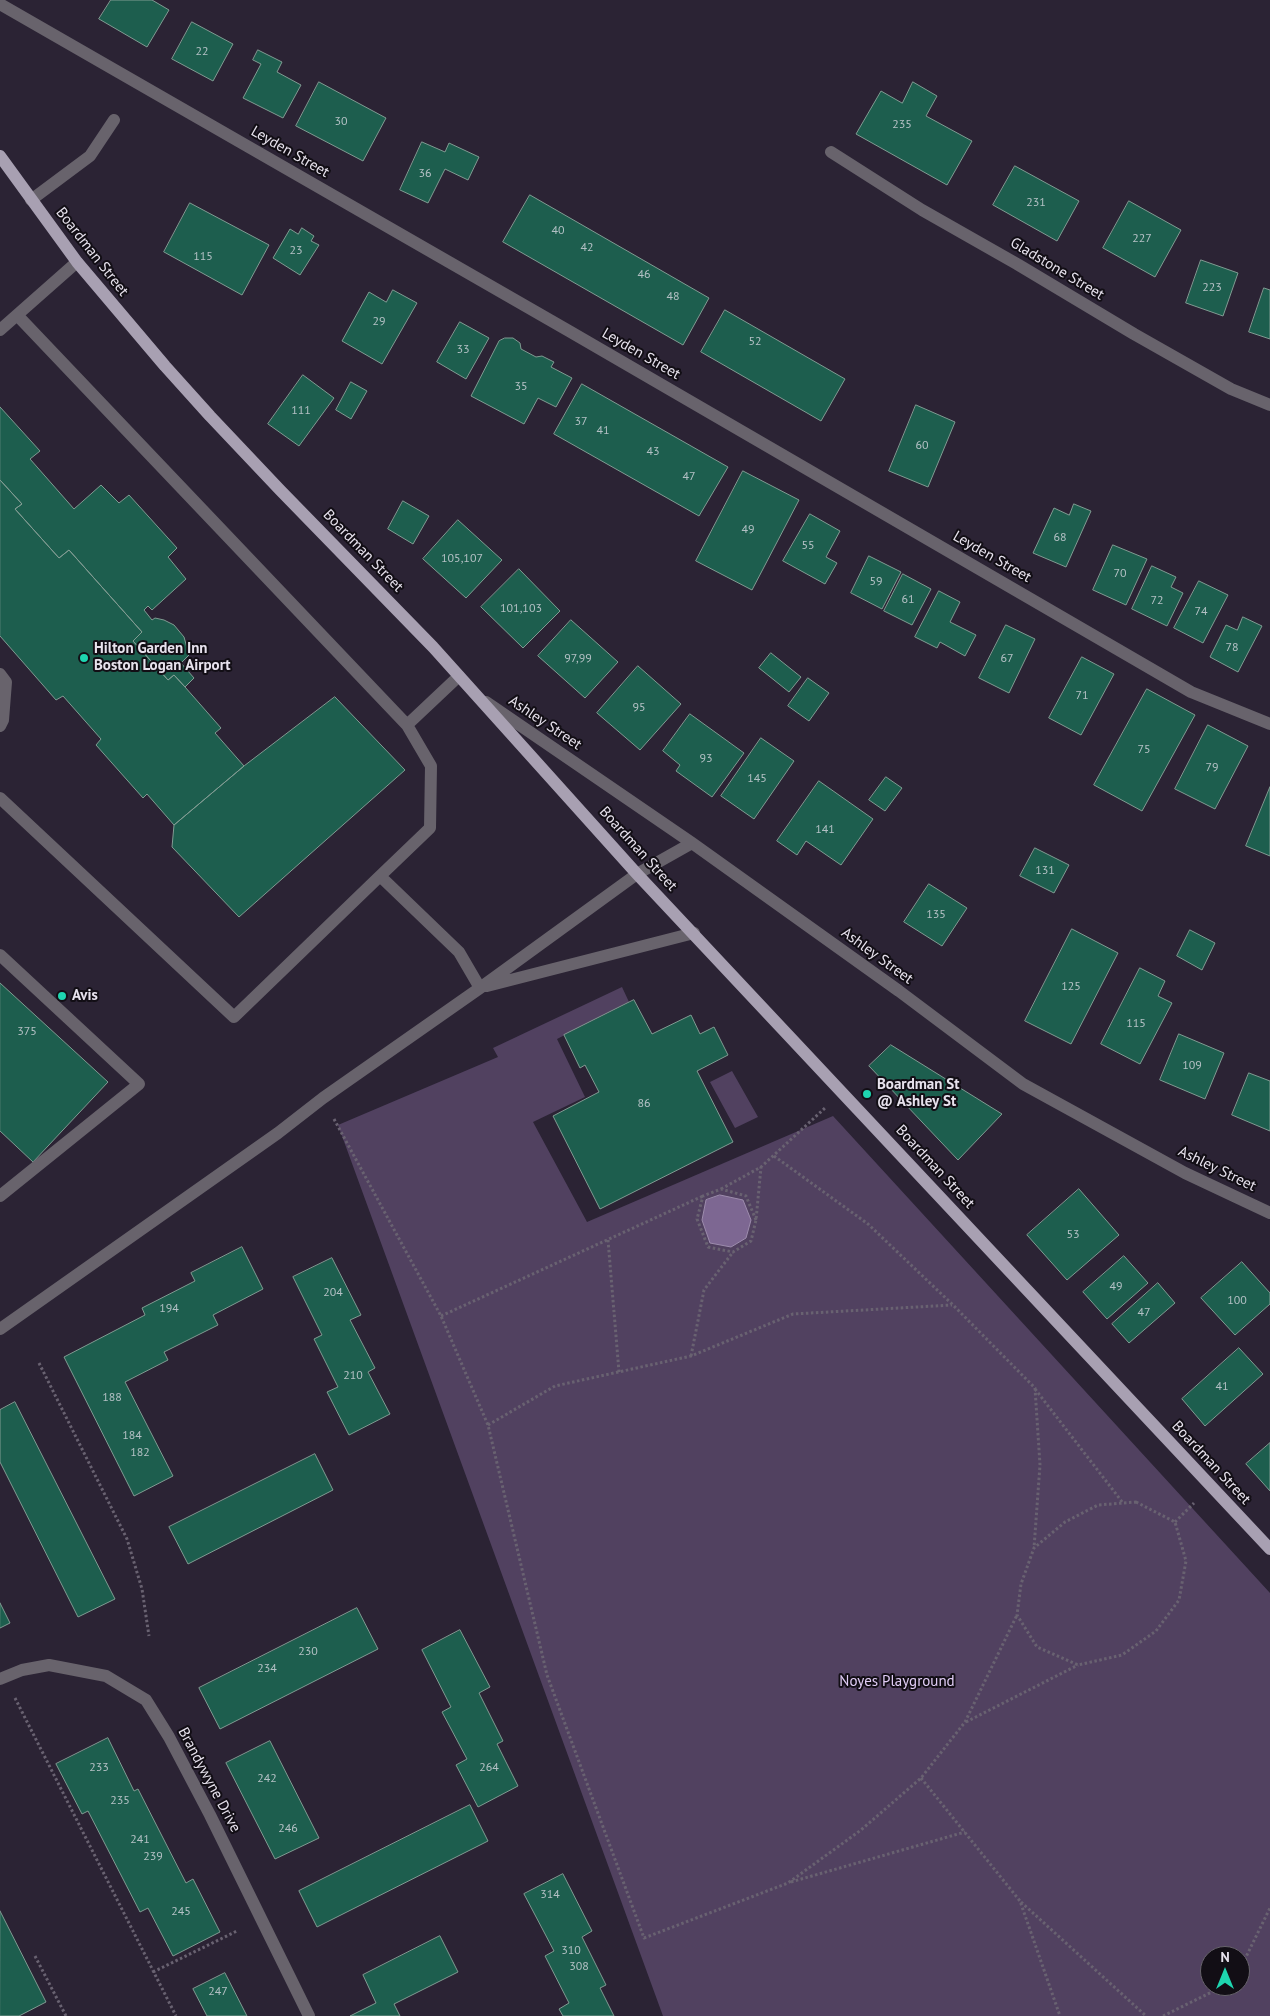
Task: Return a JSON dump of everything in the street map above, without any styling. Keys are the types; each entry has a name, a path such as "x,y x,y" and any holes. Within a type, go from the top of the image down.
{"main road":[{"name":"Boardman Street","path":"0,156 77,262 210,416 433,647 637,874 1270,1549"}],"street":[{"name":"Leyden Street","path":"0,4 1191,692 1270,724"},
{"path":"31,200 90,156 114,120"},
{"name":"Gladstone Street","path":"831,152 922,210 1134,334 1231,389 1270,405"},
{"path":"0,330 77,262"},
{"path":"0,798 234,1017 430,828 431,766 407,725 17,315"},
{"path":"0,674 6,682 4,720 0,726"},
{"path":"407,725 459,676"},
{"name":"Ashley Street","path":"480,698 692,843 899,991 1023,1084 1185,1173 1270,1213"},
{"path":"0,1329 278,1133 323,1098 480,988 637,874 692,843"},
{"path":"380,876 459,952 480,988"},
{"path":"480,988 694,933"},
{"path":"0,955 139,1084 0,1196"},
{"name":"Brandywyne Drive","path":"0,1679 22,1670 49,1665 106,1676 146,1700 169,1737 205,1806 310,2016"}],"path":[{"path":"441,1316 721,1189 761,1167 842,1092"},
{"path":"323,1098 441,1316 488,1425 547,1675 644,1938 788,1883 965,1832"},
{"path":"774,1156 868,1224 953,1305 1035,1388 1123,1503"},
{"path":"691,1356 704,1290 733,1252 751,1241 756,1220 761,1167"},
{"path":"721,1189 746,1196 756,1220"},
{"path":"703,1196 697,1219 708,1247 733,1252"},
{"path":"608,1240 620,1372"},
{"path":"488,1425 555,1386 691,1356 793,1314 953,1305"},
{"path":"39,1363 127,1539 142,1589 149,1636"},
{"path":"788,1883 861,1830 921,1778 965,1722 1018,1615 1021,1584 1034,1548 1040,1465 1035,1388"},
{"path":"965,1722 1078,1665 1122,1655 1156,1631 1179,1600 1186,1561 1175,1522 1136,1502 1098,1505 1065,1522 1034,1548"},
{"path":"1018,1615 1037,1647 1078,1665"},
{"path":"14,1698 176,2016"},
{"path":"921,1778 1020,1901 1146,2016"},
{"path":"1020,1901 1060,2016"},
{"path":"1250,1949 1270,1908"},
{"path":"154,1972 237,1931"},
{"path":"36,1956 66,2016"},
{"path":"1163,2016 1204,1996"}],"green space":[{"name":"Noyes Playground","path":"622,987 629,1002 557,1039 585,1097 533,1122 587,1222 833,1116 1270,1593 1270,2016 663,2016 338,1125 498,1057 493,1048"},
{"path":"732,1071 758,1117 735,1128 710,1082"}],"shaded area":[{"path":"720,1195 743,1200 751,1220 746,1238 731,1247 710,1243 702,1220 706,1200"}],"building":[{"path":"111,0 152,0 169,10 147,47 99,19"},
{"path":"192,22 233,44 213,81 172,59"},
{"path":"258,50 282,62 277,72 301,85 283,118 243,98 261,64 253,60"},
{"path":"319,82 386,118 363,161 296,126"},
{"path":"913,82 937,96 926,116 972,141 947,185 856,134 881,91 902,103"},
{"path":"422,142 445,152 449,143 479,157 468,180 445,169 428,203 400,190"},
{"path":"1015,166 1079,201 1057,241 993,205"},
{"path":"530,195 709,298 683,345 503,242"},
{"path":"1129,201 1181,230 1155,277 1103,248"},
{"path":"190,203 269,245 242,295 164,252"},
{"path":"302,228 314,236 311,241 319,245 300,275 273,258 290,229 298,234"},
{"path":"1201,260 1238,273 1223,316 1186,303"},
{"path":"1264,288 1270,290 1270,339 1249,332"},
{"path":"393,290 417,303 382,364 342,341 369,292 386,302"},
{"path":"725,310 845,379 821,421 701,352"},
{"path":"460,322 489,338 466,379 437,362"},
{"path":"505,338 513,338 520,343 521,349 536,357 542,356 554,362 551,367 572,378 556,407 538,398 524,424 471,396 499,341"},
{"path":"303,375 334,398 299,446 268,424"},
{"path":"351,382 367,391 351,419 336,410"},
{"path":"582,384 728,467 699,516 554,434"},
{"path":"916,405 955,422 928,487 889,471"},
{"path":"0,407 40,451 30,459 74,509 101,485 119,503 129,495 177,548 168,557 186,579 152,610 148,606 144,610 152,620 155,618 164,620 174,625 184,637 189,655 181,663 194,678 185,687 174,675 168,680 133,641 142,632 69,550 59,558 15,509 22,504 0,480"},
{"path":"743,471 799,500 752,590 696,561"},
{"name":"Hilton Garden Inn Boston Logan Airport","path":"0,480 22,504 15,509 59,558 69,550 142,632 133,641 168,680 174,675 185,687 221,728 215,733 244,766 174,825 147,794 143,798 96,745 101,739 63,696 56,700 0,636"},
{"path":"403,501 429,516 413,544 388,529"},
{"path":"1074,504 1091,511 1066,567 1033,553 1054,508 1069,515"},
{"path":"810,514 840,531 826,557 837,563 825,584 783,561"},
{"path":"458,520 502,560 466,598 423,559"},
{"path":"1113,545 1147,559 1126,605 1093,590"},
{"path":"869,556 901,572 882,609 851,593"},
{"path":"1152,566 1176,577 1171,587 1183,593 1167,626 1132,609"},
{"path":"519,569 560,611 523,648 481,607"},
{"path":"903,574 931,589 912,625 884,611"},
{"path":"1199,581 1228,595 1203,643 1174,628"},
{"path":"939,591 960,602 950,622 976,635 965,656 940,642 937,648 915,637"},
{"path":"1243,617 1262,626 1238,672 1210,657 1226,625 1237,630"},
{"path":"571,620 618,662 585,698 538,656"},
{"path":"1006,625 1035,639 1009,693 979,678"},
{"path":"771,653 801,677 789,692 759,668"},
{"path":"1082,657 1114,674 1081,735 1049,718"},
{"path":"638,666 681,704 640,750 597,713"},
{"path":"808,678 829,693 809,721 788,706"},
{"path":"1147,689 1195,715 1142,811 1094,785"},
{"path":"335,697 405,770 239,917 172,847 174,825 244,766"},
{"path":"690,714 744,753 712,797 676,771 680,765 663,751"},
{"path":"1208,725 1248,746 1215,809 1175,789"},
{"path":"761,738 794,761 754,819 721,796"},
{"path":"886,777 902,788 885,811 869,800"},
{"path":"819,781 873,819 841,865 806,841 797,855 777,841"},
{"path":"1270,787 1270,856 1246,846"},
{"path":"1035,848 1069,865 1054,893 1020,876"},
{"path":"929,884 967,908 942,946 904,922"},
{"path":"1072,929 1118,953 1071,1044 1025,1021"},
{"path":"1190,930 1215,943 1202,970 1177,956"},
{"path":"1140,968 1165,981 1158,996 1172,1003 1140,1064 1101,1044"},
{"path":"0,983 108,1082 33,1162 0,1131"},
{"path":"634,1000 652,1034 691,1015 700,1034 714,1027 728,1055 697,1071 733,1142 600,1209 553,1116 599,1092 585,1065 580,1068 564,1035"},
{"path":"1179,1034 1224,1053 1205,1099 1160,1080"},
{"path":"891,1045 1002,1114 958,1160 869,1066"},
{"path":"1249,1073 1270,1081 1270,1131 1232,1115"},
{"path":"1079,1189 1119,1235 1067,1280 1027,1235"},
{"path":"242,1247 263,1289 213,1315 218,1325 164,1352 168,1360 125,1382 173,1476 134,1496 64,1357 145,1315 142,1308 195,1281 191,1273"},
{"path":"1124,1256 1148,1283 1107,1319 1083,1292"},
{"path":"332,1258 361,1315 350,1320 375,1368 368,1372 390,1414 349,1435 327,1392 338,1387 314,1339 322,1335 293,1277"},
{"path":"1242,1262 1270,1293 1270,1304 1235,1335 1201,1298"},
{"path":"1158,1283 1175,1303 1129,1343 1112,1324"},
{"path":"1239,1348 1263,1374 1205,1426 1182,1399"},
{"path":"15,1402 115,1599 78,1617 0,1462 0,1410"},
{"path":"1270,1443 1270,1491 1246,1464"},
{"path":"315,1454 333,1490 188,1564 169,1527"},
{"path":"0,1603 10,1623 0,1628"},
{"path":"357,1608 378,1649 220,1729 199,1688"},
{"path":"460,1630 490,1687 479,1693 503,1741 497,1744 518,1786 478,1807 456,1765 467,1759 442,1712 451,1707 422,1650"},
{"path":"108,1738 134,1791 138,1789 186,1883 193,1879 220,1932 173,1956 148,1908 140,1912 88,1811 82,1814 56,1764"},
{"path":"270,1741 319,1838 275,1859 226,1763"},
{"path":"470,1805 488,1841 317,1927 299,1891"},
{"path":"563,1874 592,1931 582,1937 606,1985 600,1988 614,2016 563,2016 559,2009 569,2003 545,1956 554,1951 524,1894"},
{"path":"0,1911 46,2002 19,2016 0,2016"},
{"path":"440,1936 458,1972 394,2004 400,2016 350,2016 376,2003 363,1975"},
{"path":"225,1973 247,2016 207,2016 193,1989"}],"place":[{"name":"Hilton Garden Inn Boston Logan Airport","path":"84,658"},
{"name":"Avis","path":"62,996"},
{"name":"Boardman St @ Ashley St","path":"867,1094"}]}
